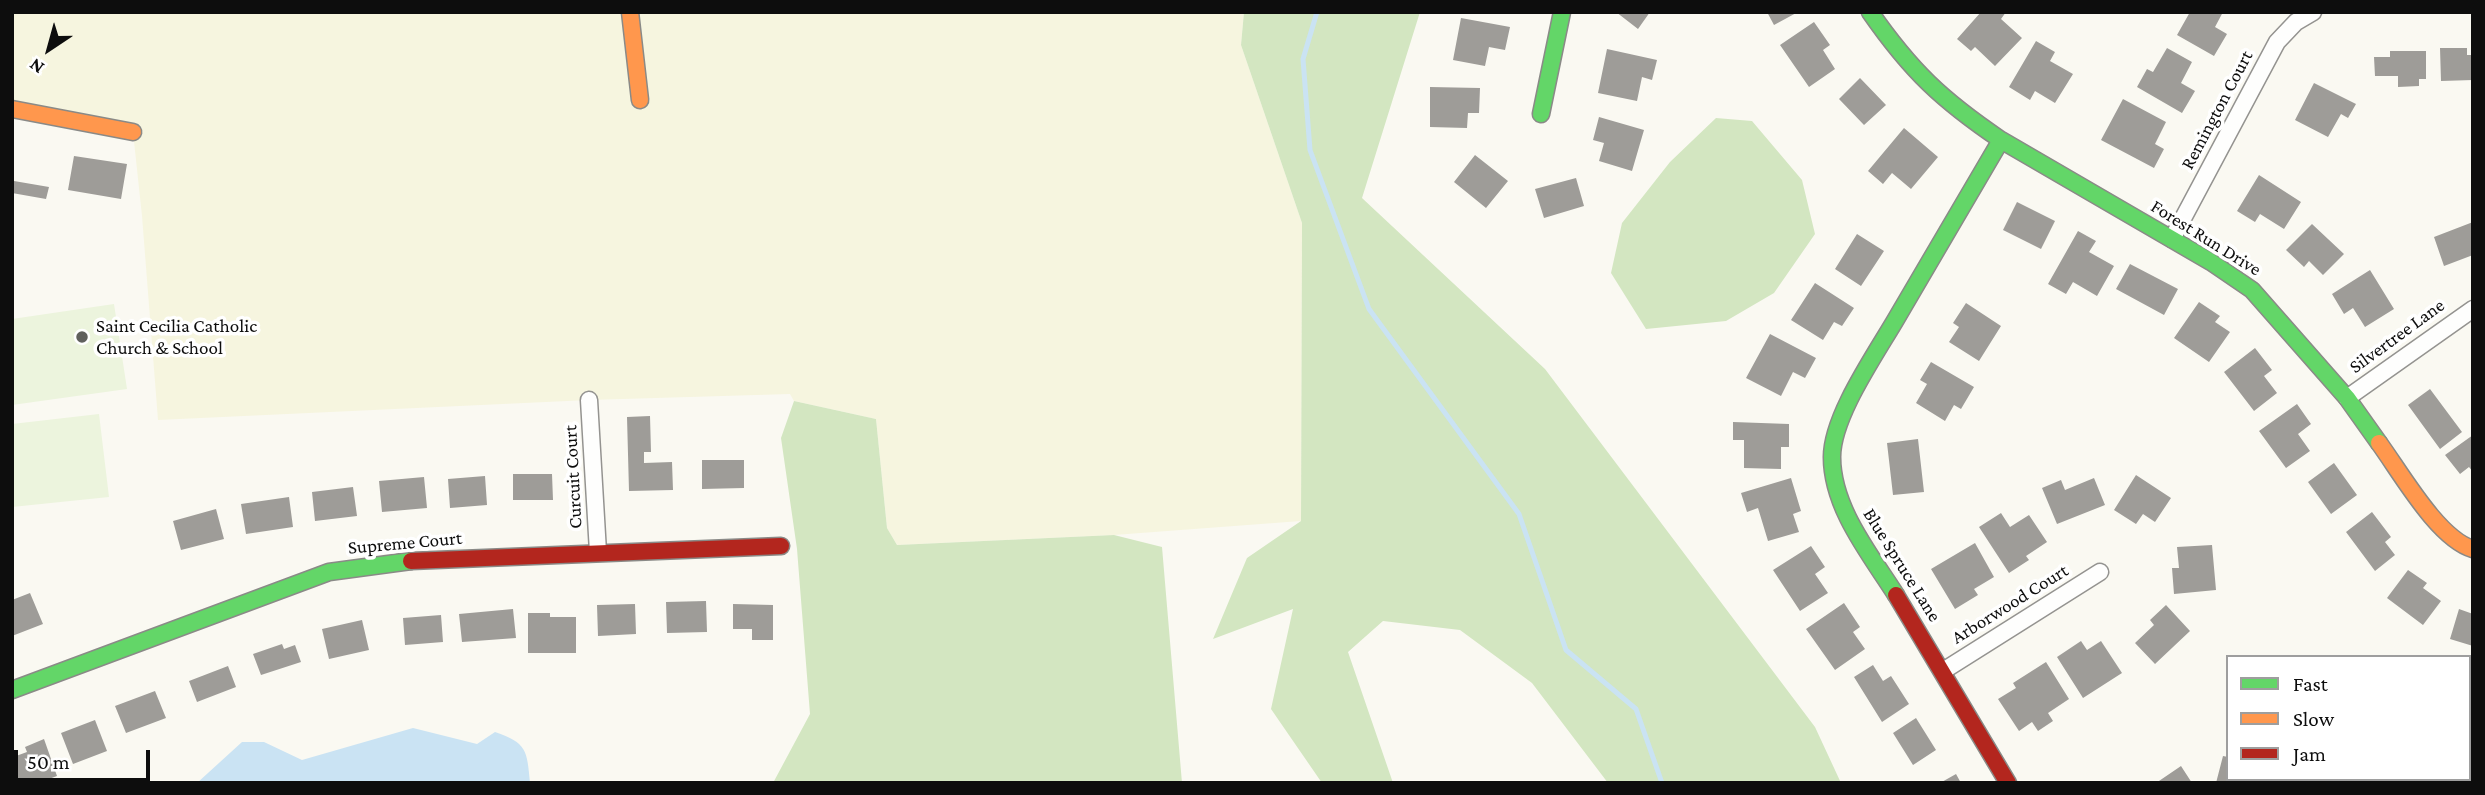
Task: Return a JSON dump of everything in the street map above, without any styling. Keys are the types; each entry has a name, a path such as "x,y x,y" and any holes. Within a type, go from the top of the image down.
{"street":[{"path":"630,12 640,100"},
{"path":"1541,114 1562,12"},
{"name":"Forest Run Drive","path":"1870,12 1889,40 1930,86 2001,140 2172,239 2252,290 2347,398 2440,527 2463,546 2473,549"},
{"name":"Remington Court","path":"2172,239 2277,42 2296,22 2313,12"},
{"path":"12,109 133,132"},
{"name":"Blue Spruce Lane","path":"2001,140 1855,390 1842,418 1832,455 1847,517 1943,671 2008,783"},
{"name":"Silvertree Lane","path":"2347,398 2473,309"},
{"name":"Curcuit Court","path":"589,400 598,552"},
{"name":"Supreme Court","path":"12,690 328,572 411,561 781,545"},
{"name":"Arborwood Court","path":"1943,671 2099,572"}],"green space":[{"path":"12,12 1244,12 1241,45 1302,223 1301,521 1114,535 897,545 887,528 876,419 794,401 790,394 589,400 158,420 133,132 12,109"},
{"path":"1244,12 1420,12 1362,198 1545,369 1815,727 1841,783 1608,783 1532,683 1460,630 1383,621 1348,652 1393,783 1322,783 1271,709 1293,609 1213,639 1247,558 1301,521 1302,223 1241,45"},
{"path":"1716,118 1752,121 1802,180 1815,234 1774,293 1726,321 1646,329 1611,273 1622,223 1670,162"},
{"path":"114,304 127,389 12,405 12,319"},
{"path":"794,401 876,419 887,528 897,545 1114,535 1162,547 1182,783 773,783 810,714 797,549 781,438"},
{"path":"99,414 109,497 12,507 12,424"}],"water":[{"path":"413,728 477,744 495,732 506,736 523,749 530,783 197,783 242,742 264,742 302,760"}],"building":[{"path":"1616,12 1650,12 1638,29"},
{"path":"1767,12 1798,12 1774,25"},
{"path":"1981,12 2006,12 2001,19 2022,38 1995,66 1975,47 1971,51 1957,39"},
{"path":"2190,12 2223,12 2215,27 2227,34 2214,56 2177,35"},
{"path":"1461,18 1510,27 1505,50 1489,47 1485,66 1453,60"},
{"path":"1814,22 1830,45 1823,50 1835,69 1809,87 1780,45"},
{"path":"2036,41 2055,52 2050,61 2073,74 2055,103 2035,91 2030,100 2009,87"},
{"path":"2167,48 2192,62 2181,83 2195,91 2182,113 2137,87 2147,69 2153,72"},
{"path":"2440,48 2467,48 2467,55 2473,55 2473,80 2441,81"},
{"path":"1607,49 1657,60 1652,80 1642,77 1637,101 1598,93"},
{"path":"2390,51 2426,51 2426,79 2419,79 2419,86 2398,87 2398,76 2375,76 2374,57 2390,57"},
{"path":"1860,78 1886,105 1864,125 1839,99"},
{"path":"2314,83 2356,104 2348,118 2341,114 2328,137 2295,120"},
{"path":"1430,87 1480,88 1479,113 1468,113 1467,128 1430,127"},
{"path":"2123,99 2166,122 2155,144 2164,149 2154,168 2101,140"},
{"path":"1599,117 1644,130 1632,171 1599,161 1604,143 1593,140"},
{"path":"1904,128 1938,157 1911,189 1892,173 1883,184 1868,171"},
{"path":"1475,155 1508,181 1486,208 1454,182"},
{"path":"74,156 127,164 121,199 68,190"},
{"path":"2259,175 2301,202 2284,229 2260,214 2255,222 2237,211"},
{"path":"1576,178 1584,206 1544,218 1535,189"},
{"path":"14,181 49,187 46,199 12,193"},
{"path":"2017,202 2055,221 2041,249 2003,230"},
{"path":"2473,222 2473,255 2444,266 2434,237"},
{"path":"2312,224 2344,254 2323,275 2309,261 2304,267 2286,250"},
{"path":"2078,231 2096,241 2089,252 2114,266 2097,296 2073,282 2066,294 2048,284"},
{"path":"1857,234 1884,251 1861,286 1835,269"},
{"path":"2130,264 2178,289 2164,315 2116,289"},
{"path":"2370,270 2394,309 2365,327 2353,308 2344,314 2332,294"},
{"path":"1815,283 1854,308 1842,326 1834,322 1823,340 1791,320"},
{"path":"2199,302 2220,316 2215,322 2230,332 2209,362 2174,338"},
{"path":"1966,303 2001,326 1979,361 1949,342 1959,327 1953,323"},
{"path":"1770,334 1816,358 1805,378 1793,372 1781,396 1746,378"},
{"path":"2255,348 2272,370 2264,376 2277,393 2254,411 2224,372"},
{"path":"1931,362 1974,387 1961,409 1954,405 1945,421 1916,403 1927,384 1920,380"},
{"path":"2430,389 2462,432 2440,449 2408,405"},
{"path":"2297,404 2311,424 2298,434 2310,451 2286,468 2259,431"},
{"path":"650,416 651,452 644,452 644,463 672,462 673,490 629,491 627,417"},
{"path":"1733,422 1789,424 1789,447 1781,447 1781,469 1744,468 1744,440 1733,440"},
{"path":"2473,435 2473,472 2469,467 2460,474 2445,455"},
{"path":"1918,439 1924,492 1893,495 1887,443"},
{"path":"702,460 744,460 744,488 702,489"},
{"path":"2334,463 2357,495 2331,514 2308,482"},
{"path":"513,474 552,474 553,500 513,500"},
{"path":"2136,475 2171,498 2155,522 2143,514 2136,524 2114,510"},
{"path":"485,476 487,505 450,508 448,479"},
{"path":"424,477 427,508 382,512 379,481"},
{"path":"1791,478 1801,511 1793,514 1799,532 1768,541 1758,508 1747,512 1741,493"},
{"path":"2094,478 2105,505 2057,524 2042,488 2061,480 2065,490"},
{"path":"353,487 357,516 315,521 312,492"},
{"path":"289,497 293,527 246,534 241,504"},
{"path":"216,509 224,539 181,550 173,521"},
{"path":"2372,512 2391,537 2385,542 2395,555 2375,571 2346,532"},
{"path":"2001,513 2010,527 2029,515 2047,542 2026,556 2029,560 2009,573 1979,527"},
{"path":"1975,543 1994,577 1974,589 1978,595 1955,609 1931,569"},
{"path":"2212,545 2216,590 2174,594 2172,568 2179,568 2177,547"},
{"path":"1811,546 1825,567 1815,574 1828,593 1800,611 1773,570"},
{"path":"2408,570 2427,583 2423,588 2441,601 2423,625 2387,598"},
{"path":"30,593 43,624 12,636 12,600"},
{"path":"706,601 707,632 667,633 666,602"},
{"path":"1844,603 1860,627 1853,632 1865,649 1835,670 1806,629"},
{"path":"635,604 636,634 598,636 597,605"},
{"path":"733,604 773,605 773,640 752,640 752,629 733,629"},
{"path":"2166,605 2190,631 2155,664 2135,643 2154,625 2150,620"},
{"path":"513,609 516,638 462,642 459,614"},
{"path":"2459,609 2473,614 2473,646 2450,639"},
{"path":"528,613 550,613 550,617 576,617 576,653 528,653"},
{"path":"441,615 443,642 405,645 403,618"},
{"path":"362,620 369,650 329,659 322,629"},
{"path":"2081,641 2087,650 2101,641 2122,673 2083,698 2057,657"},
{"path":"282,644 284,649 295,645 301,662 261,675 253,654"},
{"path":"2046,662 2069,699 2048,713 2053,721 2038,731 2032,722 2019,731 1998,699 2016,688 2013,683"},
{"path":"1873,665 1883,681 1891,676 1909,704 1882,722 1854,677"},
{"path":"228,666 236,687 197,702 189,681"},
{"path":"155,691 166,718 126,733 115,706"},
{"path":"1916,718 1936,750 1913,765 1893,733"},
{"path":"95,720 107,751 73,764 61,733"},
{"path":"44,739 57,776 38,783 12,783 12,764 18,762 16,756 27,752 25,747"},
{"path":"2223,756 2226,757 2226,781 2272,781 2271,783 2216,783"},
{"path":"2181,766 2192,783 2156,783"},
{"path":"1956,774 1961,783 1940,783"}],"waterway":[{"path":"1317,12 1303,59 1310,150 1369,309 1519,514 1566,650 1636,709 1662,783"}],"traffic: fast":[{"path":"1541,114 1562,12"},
{"path":"1870,12 1914,68 1944,97 1980,125 2001,140 2211,262 2252,290 2347,398 2379,443"},
{"path":"1896,595 1864,547 1845,512 1834,476 1834,440 1858,384 2001,140"},
{"path":"12,690 329,572 411,561"}],"traffic: slow":[{"path":"630,12 640,100"},
{"path":"12,109 133,132"},
{"path":"2379,443 2434,519 2460,543 2473,549"}],"traffic: jam":[{"path":"411,561 781,546"},
{"path":"1896,595 2008,783"}],"place":[{"name":"Saint Cecilia Catholic Church & School","path":"82,337"}]}
